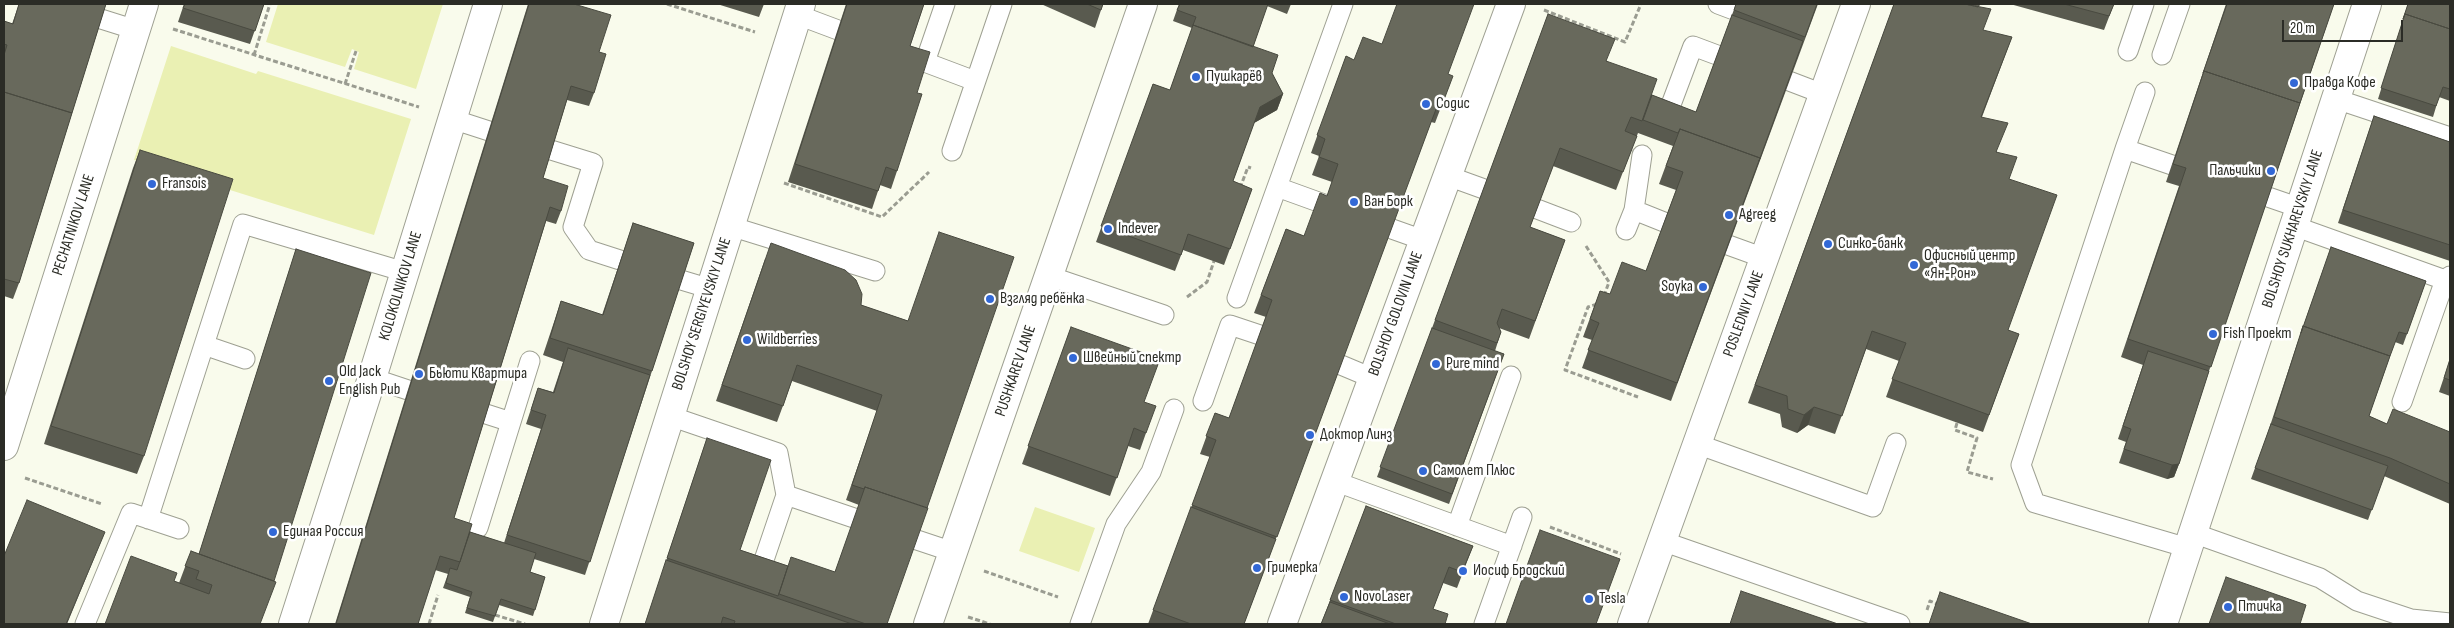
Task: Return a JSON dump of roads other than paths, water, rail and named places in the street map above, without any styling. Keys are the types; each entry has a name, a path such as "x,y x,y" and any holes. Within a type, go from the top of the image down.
{"street":[{"name":"PECHATNIKOV LANE","path":"4,446 144,4"},
{"name":"KOLOKOLNIKOV LANE","path":"293,624 372,378 488,4"},
{"name":"PUSHKAREV LANE","path":"928,624 1143,4"},
{"name":"BOLSHOY GOLOVIN LANE","path":"1282,624 1511,4"},
{"name":"POSLEDNIY LANE","path":"1632,624 1856,4"},
{"name":"BOLSHOY SUKHAREVSKIY LANE","path":"2163,624 2367,4"},
{"name":"BOLSHOY SERGIYEVSKIY LANE","path":"604,624 800,9"}],"lane":[{"path":"925,62 945,4"},
{"path":"952,151 1002,4"},
{"path":"1237,298 1343,4"},
{"path":"2128,51 2144,4"},
{"path":"2162,55 2180,4"},
{"path":"800,9 838,30"},
{"path":"100,19 136,30"},
{"path":"1672,102 1693,46 1717,55"},
{"path":"906,55 975,80"},
{"path":"1789,81 1823,94"},
{"path":"2145,92 2020,465 2035,502 2191,541 2320,578 2357,600 2411,619 2450,623"},
{"path":"2336,99 2450,137"},
{"path":"452,119 489,131"},
{"path":"2126,149 2172,165"},
{"path":"551,150 592,163 573,227 589,250 620,260"},
{"path":"1626,230 1634,210 1642,155"},
{"path":"1448,176 1484,189"},
{"path":"1277,187 1324,204"},
{"path":"2268,197 2297,217 2448,278 2402,402"},
{"path":"1537,209 1571,222"},
{"path":"1634,210 1664,222"},
{"path":"85,624 139,516 204,345 243,224 405,272"},
{"path":"730,226 875,271"},
{"path":"1392,229 1423,240"},
{"path":"1728,245 1764,258"},
{"path":"1049,276 1164,315"},
{"path":"681,280 711,289"},
{"path":"1203,400 1230,325 1260,335"},
{"path":"204,345 245,359"},
{"path":"478,528 530,361"},
{"path":"1341,365 1372,378"},
{"path":"1457,526 1512,376"},
{"path":"372,378 408,390"},
{"path":"1083,616 1116,524 1151,472 1174,409"},
{"path":"486,414 511,422"},
{"path":"670,416 778,453 786,495 765,557"},
{"path":"1697,444 1873,506 1896,442"},
{"path":"1334,481 1512,546"},
{"path":"786,495 854,518"},
{"path":"139,516 179,529"},
{"path":"1484,624 1522,517"},
{"path":"917,540 953,552"},
{"path":"1662,541 1900,624"}],"place":[{"name":"Пушкарёв","path":"1196,77"},
{"name":"Правда Кофе","path":"2294,83"},
{"name":"Содис","path":"1426,104"},
{"name":"Пальчики","path":"2271,171"},
{"name":"Fransois","path":"152,184"},
{"name":"Ван Борк","path":"1354,202"},
{"name":"Agreeg","path":"1729,215"},
{"name":"Indever","path":"1108,229"},
{"name":"Синко-банк","path":"1828,244"},
{"name":"Офисный центр «Ян-Рон»","path":"1914,265"},
{"name":"Soyka","path":"1703,287"},
{"name":"Взгляд ребёнка","path":"990,299"},
{"name":"Fish Проект","path":"2213,334"},
{"name":"Wildberries","path":"747,340"},
{"name":"Швейный спектр","path":"1073,358"},
{"name":"Pure mind","path":"1436,364"},
{"name":"Бьюти Квартира","path":"419,374"},
{"name":"Old Jack English Pub","path":"329,381"},
{"name":"Доктор Линз","path":"1310,435"},
{"name":"Самолет Плюс","path":"1423,471"},
{"name":"Единая Россия","path":"273,532"},
{"name":"Гримерка","path":"1257,568"},
{"name":"Иосиф Бродский","path":"1463,571"},
{"name":"NovoLaser","path":"1344,597"},
{"name":"Tesla","path":"1589,599"},
{"name":"Птичка","path":"2228,607"}]}
